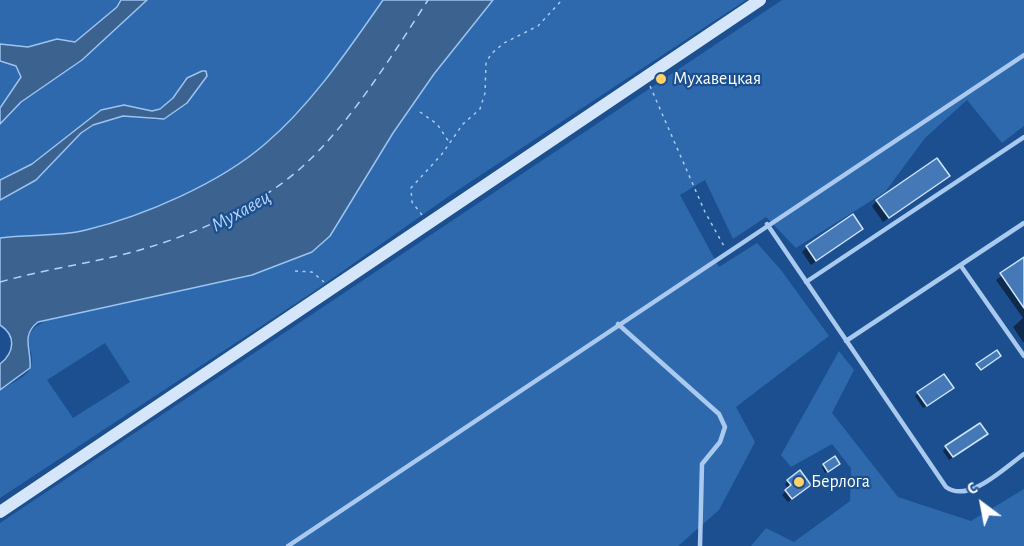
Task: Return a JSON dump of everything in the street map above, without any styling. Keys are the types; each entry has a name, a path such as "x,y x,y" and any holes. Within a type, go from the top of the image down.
{"street":[{"path":"0,512 760,0"}],"lane":[{"path":"288,546 767,224 1024,55"},
{"path":"806,282 1024,137"},
{"path":"846,341 1024,223"},
{"path":"767,224 942,482 950,490 968,491 1024,454"},
{"path":"961,266 1024,356"},
{"path":"618,324 719,414 725,427 720,442 702,464 700,546"}],"path":[{"path":"429,223 412,202 411,188 463,124 480,109 485,93 486,63 491,54 504,43 538,26 562,0"},
{"path":"646,77 705,212 727,252"},
{"path":"420,112 437,124 449,143"},
{"path":"295,271 312,272 324,281 329,291"}],"shaded area":[{"path":"0,0 383,0 329,76 298,112 265,144 226,172 156,207 108,224 65,234 0,238 0,200 36,180 81,133 93,125 123,116 158,120 198,74 184,80 173,98 160,109 152,111 124,105 101,110 32,164 0,180"},
{"path":"493,0 746,0 452,194 313,292 0,498 0,390 28,372 32,364 30,334 35,328 67,314 252,275 312,252 330,236 393,133 434,74","holes":["105,343 130,382 73,418 47,380"]},
{"path":"782,0 1024,0 1024,126 1002,143 967,100 925,138 885,192 796,248 766,217 733,239 705,180 680,195 719,267 757,243 781,270 829,336 736,407 755,442 719,510 678,546 0,546 0,523"},
{"path":"839,351 854,370 832,413 898,497 971,521 1024,489 1024,546 751,546 766,528 794,542 850,501 851,468 832,444 791,467 781,455"}],"water":[{"path":"121,0 147,0 82,60 21,102 0,124 0,108 21,77 16,66 0,61 0,44 28,47 57,39 75,42 117,7"},
{"name":"Мухавец","path":"383,0 493,0 434,74 393,133 330,236 312,252 252,275 38,322 29,333 28,338 30,368 0,390 0,364 11,350 12,344 9,334 0,325 0,238 65,234 108,224 156,207 226,172 265,144 298,112 328,76"},
{"path":"206,71 207,76 187,103 164,119 123,116 93,125 81,133 36,180 0,200 0,180 32,164 101,110 124,105 152,111 160,109 173,98 187,78"}],"building":[{"path":"937,158 950,176 889,218 876,200"},
{"path":"853,214 863,229 816,261 806,246"},
{"path":"1024,257 1024,308 1000,273"},
{"path":"997,350 1001,356 981,370 976,364"},
{"path":"944,374 954,388 927,406 917,392"},
{"path":"980,423 988,434 953,457 945,446"},
{"path":"835,456 840,464 828,472 823,464"},
{"name":"Берлога","path":"800,470 811,485 792,499 785,490 791,485 787,480"}],"ferry route":[{"path":"0,282 113,257 175,239 220,220 264,196 284,182 320,150 354,110 428,0"}],"place":[{"name":"Мухавецкая","path":"661,79"},
{"name":"Берлога","path":"799,482"}]}
